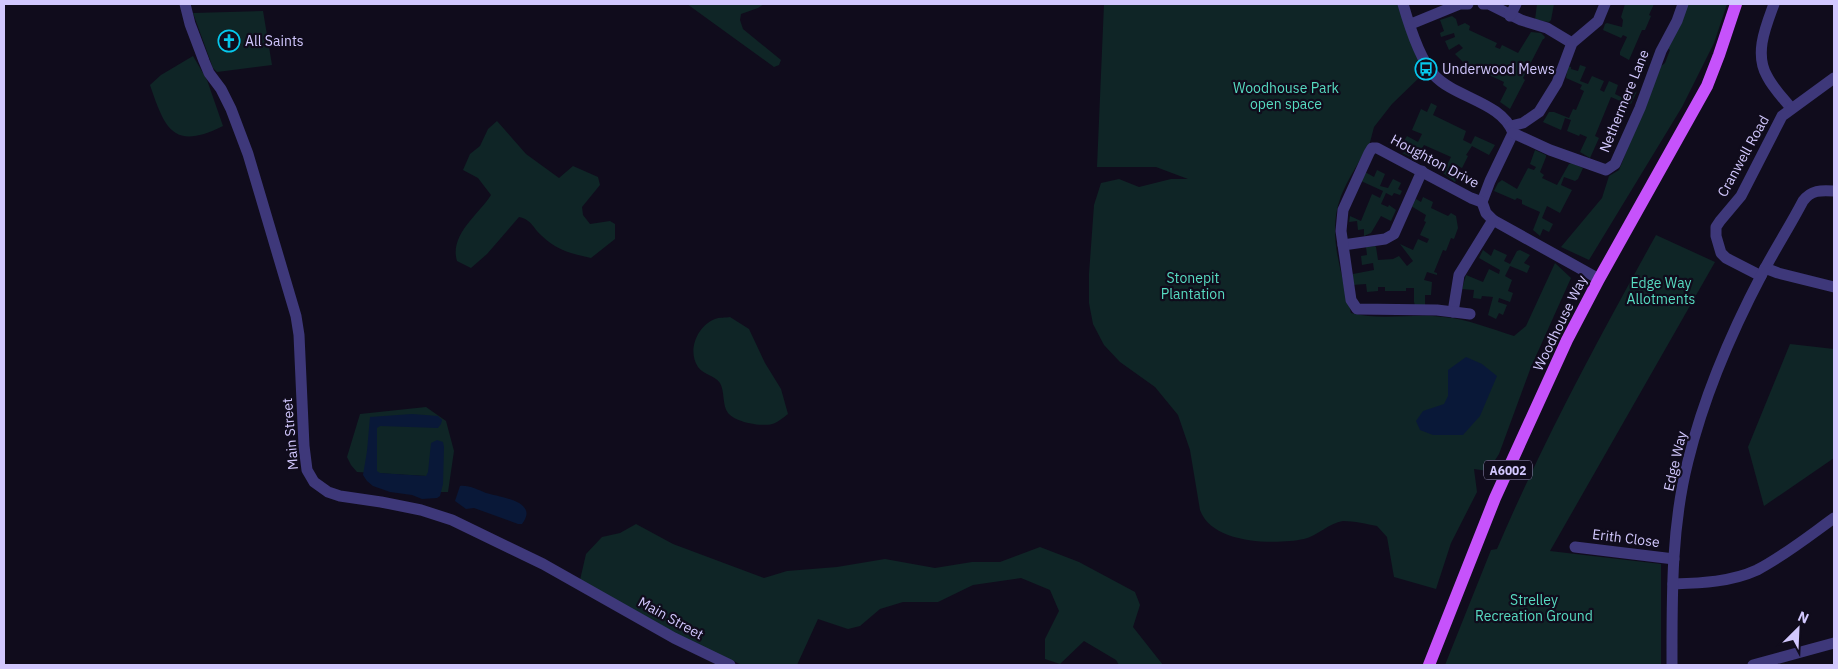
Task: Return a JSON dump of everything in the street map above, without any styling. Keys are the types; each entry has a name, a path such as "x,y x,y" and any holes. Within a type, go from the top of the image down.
{"main road":[{"name":"Woodhouse Way","path":"1429,665 1496,498 1567,340 1707,86 1736,4"}],"street":[{"name":"Main Street","path":"185,4 204,62 209,73 225,96 248,154 296,316 299,335 304,446 307,470 314,482 328,492 340,496 413,508 452,520 543,564 683,643 730,665"},
{"path":"1404,4 1420,50 1434,75 1447,86 1501,115 1512,130"},
{"path":"1410,24 1460,4 1468,4"},
{"path":"1483,4 1489,4 1510,16 1548,28 1572,43"},
{"path":"1510,16 1516,4"},
{"path":"1599,279 1493,220 1486,213 1482,202 1512,130 1539,112 1557,82 1572,43 1598,21 1605,4"},
{"name":"Nethermere Lane","path":"1512,130 1587,164 1606,170 1611,167 1615,164 1640,108 1661,51 1677,21 1683,4"},
{"path":"1774,4 1766,25 1760,52 1766,76 1791,108"},
{"name":"Cranwell Road","path":"1763,272 1731,260 1721,252 1716,236 1716,227 1741,196 1782,116 1834,78"},
{"name":"Houghton Drive","path":"1470,314 1437,310 1357,309 1351,300 1341,231 1343,210 1372,148 1386,151 1471,198 1482,202"},
{"path":"1344,246 1385,238 1394,234 1422,171"},
{"name":"Edge Way","path":"1672,665 1675,538 1688,462 1709,392 1735,330 1763,272 1808,195 1816,191 1834,191"},
{"path":"1453,312 1459,275 1493,220"},
{"path":"1763,272 1834,287"},
{"path":"1673,584 1717,581 1755,571 1782,555 1834,518"},
{"name":"Erith Close","path":"1575,547 1674,559"},
{"path":"1753,665 1834,643"}],"green space":[{"path":"687,4 764,4 741,14 740,20 743,29 781,60 779,65 774,67"},
{"path":"1104,4 1399,4 1425,72 1392,104 1374,127 1369,146 1341,196 1335,225 1335,240 1340,270 1351,313 1386,317 1432,316 1452,318 1514,336 1526,326 1555,263 1571,278 1531,367 1499,454 1488,471 1474,469 1477,492 1451,543 1436,589 1394,577 1387,537 1377,526 1343,521 1304,539 1277,542 1245,540 1217,530 1207,521 1200,510 1190,450 1178,415 1155,387 1120,362 1104,345 1093,324 1089,303 1094,205 1101,183 1119,179 1139,187 1171,179 1188,179 1156,167 1097,167"},
{"path":"1537,4 1554,4 1549,22 1535,20"},
{"path":"1625,4 1654,4 1645,30 1642,30 1629,60 1620,55 1627,37 1623,35 1621,38 1603,30 1607,23 1622,27 1623,20 1621,17"},
{"path":"1688,4 1727,4 1714,43 1682,107 1589,260 1561,247 1602,198 1609,176 1619,170 1661,66 1665,63 1670,50 1667,48"},
{"path":"263,11 272,65 217,72 213,68 193,13"},
{"path":"1452,16 1456,19 1458,26 1465,23 1470,26 1469,30 1497,43 1495,47 1500,49 1502,45 1518,53 1531,32 1541,33 1545,37 1523,78 1525,80 1510,109 1500,102 1507,88 1503,85 1504,82 1465,64 1455,54 1463,48 1459,44 1449,50 1445,41 1455,37 1454,33 1441,37 1440,33 1444,31 1440,20"},
{"path":"193,56 207,80 223,126 206,133 182,136 173,131 167,124 150,85 161,75"},
{"path":"1580,65 1586,67 1580,81 1588,84 1592,76 1604,81 1600,90 1604,92 1609,81 1618,85 1615,94 1623,98 1627,89 1635,93 1637,91 1631,104 1611,97 1595,136 1599,138 1590,158 1580,152 1587,137 1567,131 1571,120 1565,118 1561,130 1543,122 1549,112 1569,118 1573,109 1576,110 1584,91 1580,89 1582,85 1566,78 1568,66 1578,71"},
{"path":"1431,103 1437,106 1433,115 1466,131 1463,140 1471,144 1475,136 1495,145 1489,155 1472,146 1466,155 1468,156 1462,168 1452,163 1450,168 1460,173 1455,182 1443,173 1451,157 1424,145 1415,159 1402,153 1406,152 1409,144 1404,141 1407,136 1418,142 1422,134 1412,130 1421,109 1427,112"},
{"path":"497,121 526,154 559,178 573,166 598,177 600,185 582,207 583,215 590,224 610,221 615,224 615,239 591,258 565,251 553,245 529,222 519,217 487,254 471,268 457,261 457,242 461,234 466,225 491,195 478,178 463,170 470,154 480,146 488,129"},
{"path":"1535,150 1546,155 1540,172 1544,175 1542,178 1557,185 1569,164 1572,163 1583,168 1578,179 1575,181 1564,177 1561,185 1572,190 1560,213 1547,206 1542,218 1553,224 1549,232 1543,229 1540,236 1533,230 1540,212 1522,204 1522,200 1517,198 1515,200 1494,191 1502,180 1517,189 1528,168 1534,170 1536,167 1530,164"},
{"path":"1377,170 1385,174 1380,186 1388,188 1393,179 1401,183 1398,189 1402,191 1400,195 1394,193 1392,196 1386,193 1381,204 1388,207 1389,205 1396,210 1391,221 1381,216 1371,233 1364,236 1364,229 1358,230 1357,221 1349,222 1350,216 1361,221 1372,194 1380,198 1383,191 1361,181 1365,172 1374,177"},
{"path":"1423,197 1433,202 1431,208 1448,216 1451,213 1456,216 1458,228 1454,239 1451,238 1446,251 1443,250 1434,272 1437,275 1427,272 1424,280 1432,282 1431,295 1425,295 1425,305 1415,305 1414,288 1406,288 1406,291 1385,291 1385,287 1378,287 1378,291 1367,292 1366,284 1352,285 1351,277 1353,274 1374,270 1373,263 1362,265 1361,256 1367,255 1366,247 1376,247 1378,260 1393,259 1399,256 1407,266 1413,261 1400,244 1413,250 1418,239 1427,243 1429,239 1420,235 1426,222 1424,221 1426,215 1411,206 1416,199 1421,202"},
{"path":"1656,235 1715,262 1550,551 1661,564 1661,665 1445,665 1491,550 1497,549 1552,429"},
{"path":"1494,249 1507,255 1504,261 1510,264 1517,251 1520,250 1530,255 1524,263 1530,266 1527,273 1510,266 1505,276 1512,280 1508,291 1513,293 1510,302 1499,298 1498,302 1507,305 1503,315 1499,313 1496,319 1488,315 1493,297 1482,296 1481,299 1473,298 1474,290 1462,289 1466,275 1483,282 1489,269 1499,274 1500,270 1479,258 1483,250 1491,256"},
{"path":"730,317 749,329 765,363 781,389 788,414 774,423 767,425 755,424 731,416 726,410 720,383 700,370 695,361 694,347 703,327 715,319"},
{"path":"1790,344 1834,349 1834,458 1764,506 1748,447"},
{"path":"426,407 446,421 454,451 448,492 441,492 426,476 357,472 351,465 347,457 360,414"},
{"path":"636,524 673,544 764,578 787,571 837,567 885,559 935,568 972,562 1000,562 1040,547 1079,562 1135,592 1140,605 1133,627 1163,665 1119,665 1116,660 1084,641 1060,664 1045,659 1045,639 1059,611 1050,590 1021,578 973,585 938,602 903,602 880,609 860,626 848,629 818,619 797,665 742,665 676,635 580,580 586,554 602,537 620,533"}],"water":[{"path":"1466,357 1482,364 1497,376 1480,416 1463,435 1433,435 1420,430 1416,421 1423,411 1444,404 1448,396 1448,370"},
{"path":"412,414 438,416 442,420 441,424 438,428 380,426 377,428 377,471 380,473 426,476 431,443 437,440 443,442 443,484 440,496 437,498 422,499 412,495 390,492 373,486 363,475 370,417"},
{"path":"460,486 470,487 516,501 526,510 526,516 522,524 474,508 466,509 455,501"}],"place":[{"name":"All Saints","path":"229,41"},
{"name":"Underwood Mews","path":"1426,69"}],"park label":[{"name":"Woodhouse Park open space","path":"1286,96"},
{"name":"Stonepit Plantation","path":"1193,286"},
{"name":"Edge Way Allotments","path":"1661,292"},
{"name":"Strelley Recreation Ground","path":"1534,608"}]}
